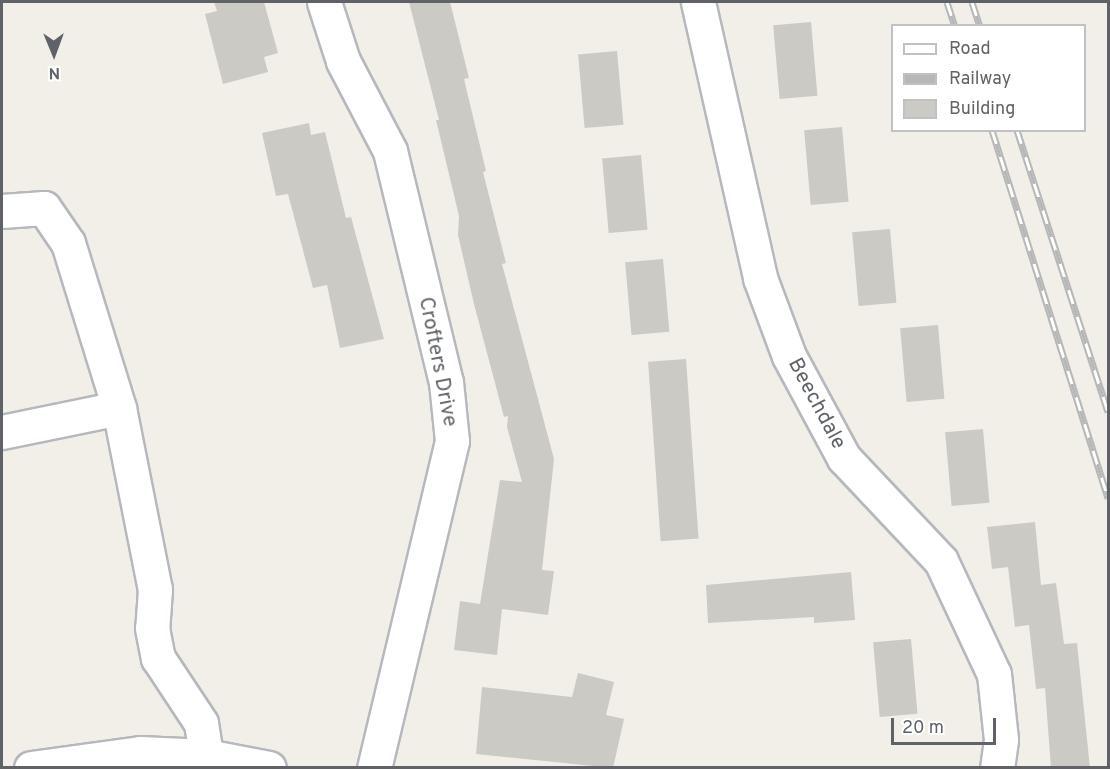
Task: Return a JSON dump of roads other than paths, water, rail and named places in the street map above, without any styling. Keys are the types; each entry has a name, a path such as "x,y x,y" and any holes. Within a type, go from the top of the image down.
{"street":[{"name":"Crofters Drive","path":"324,2 343,60 390,151 446,382 452,441 374,768"},
{"name":"Beechdale","path":"698,2 760,278 789,356 844,458 941,561 994,674 1001,740 997,768"},
{"path":"2,211 44,208 68,243 119,408 154,589 153,628 158,658 201,723 206,756"},
{"path":"2,432 119,408"},
{"path":"48,766 140,753 206,756 268,768"}],"railway":[{"path":"947,2 954,24"},
{"path":"972,2 979,24"},
{"path":"993,132 1108,498"},
{"path":"1018,132 1108,412"}]}
